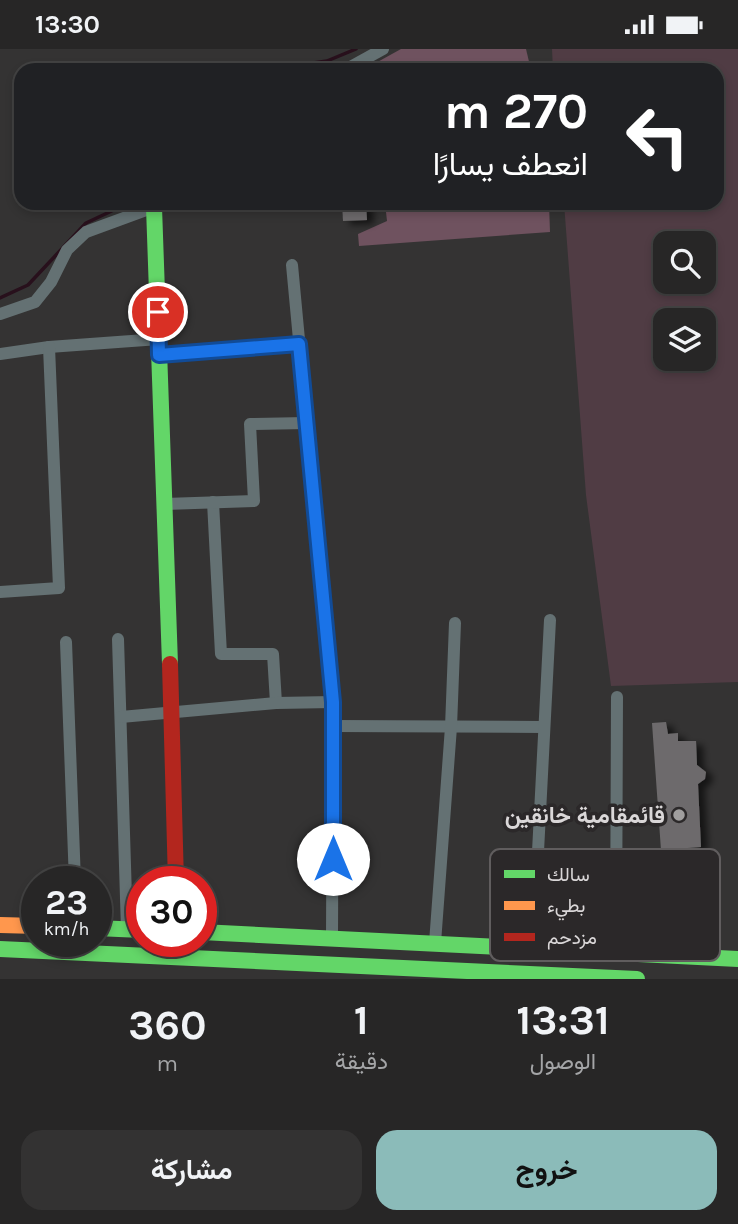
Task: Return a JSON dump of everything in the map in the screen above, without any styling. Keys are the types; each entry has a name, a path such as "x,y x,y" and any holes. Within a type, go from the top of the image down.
{"main road":[{"path":"159,210 159,347 176,866"},
{"path":"0,925 21,926"},
{"path":"217,933 490,946"},
{"path":"0,949 637,979"},
{"path":"720,957 738,958"},
{"path":"542,961 544,974"}],"street":[{"path":"358,63 383,49"},
{"path":"0,314 35,302 51,282 67,250 86,232 145,210"},
{"path":"292,265 333,702 332,938"},
{"path":"0,354 49,347 299,344"},
{"path":"0,592 59,588 49,347"},
{"path":"165,504 254,501 250,424 306,423"},
{"path":"213,502 221,654 273,654 276,703"},
{"path":"541,849 550,620"},
{"path":"435,943 451,727 455,623"},
{"path":"118,639 130,866"},
{"path":"66,642 74,866"},
{"path":"617,697 617,849"},
{"path":"121,716 276,703 333,702"},
{"path":"334,726 544,727"}],"shaded area":[{"path":"401,49 526,49 529,63 376,63"},
{"path":"552,49 738,49 738,682 611,686 586,495 565,210 724,210 724,63 553,63"},
{"path":"386,210 549,210 550,232 359,246 358,234 387,221"}],"building":[{"path":"342,210 366,210 367,220 343,221"},
{"name":"قائمقامية خانقين","path":"666,722 668,734 678,733 678,741 696,741 697,765 706,772 705,779 698,784 701,847 661,849 652,723"}],"waterway":[{"path":"313,63 327,61 356,49"},
{"path":"0,298 28,285 86,223 114,210"}],"traffic: fast":[{"path":"154,210 170,664"},
{"path":"112,929 126,929"},
{"path":"217,933 490,947"},
{"path":"0,949 637,979"},
{"path":"720,958 738,959"}],"traffic: slow":[{"path":"0,925 21,926"}],"traffic: jam":[{"path":"170,664 176,866"}],"place":[{"name":"قائمقامية خانقين","path":"679,815"}],"route":[{"path":"158,312 159,355 299,344 333,702 333,859"}]}
